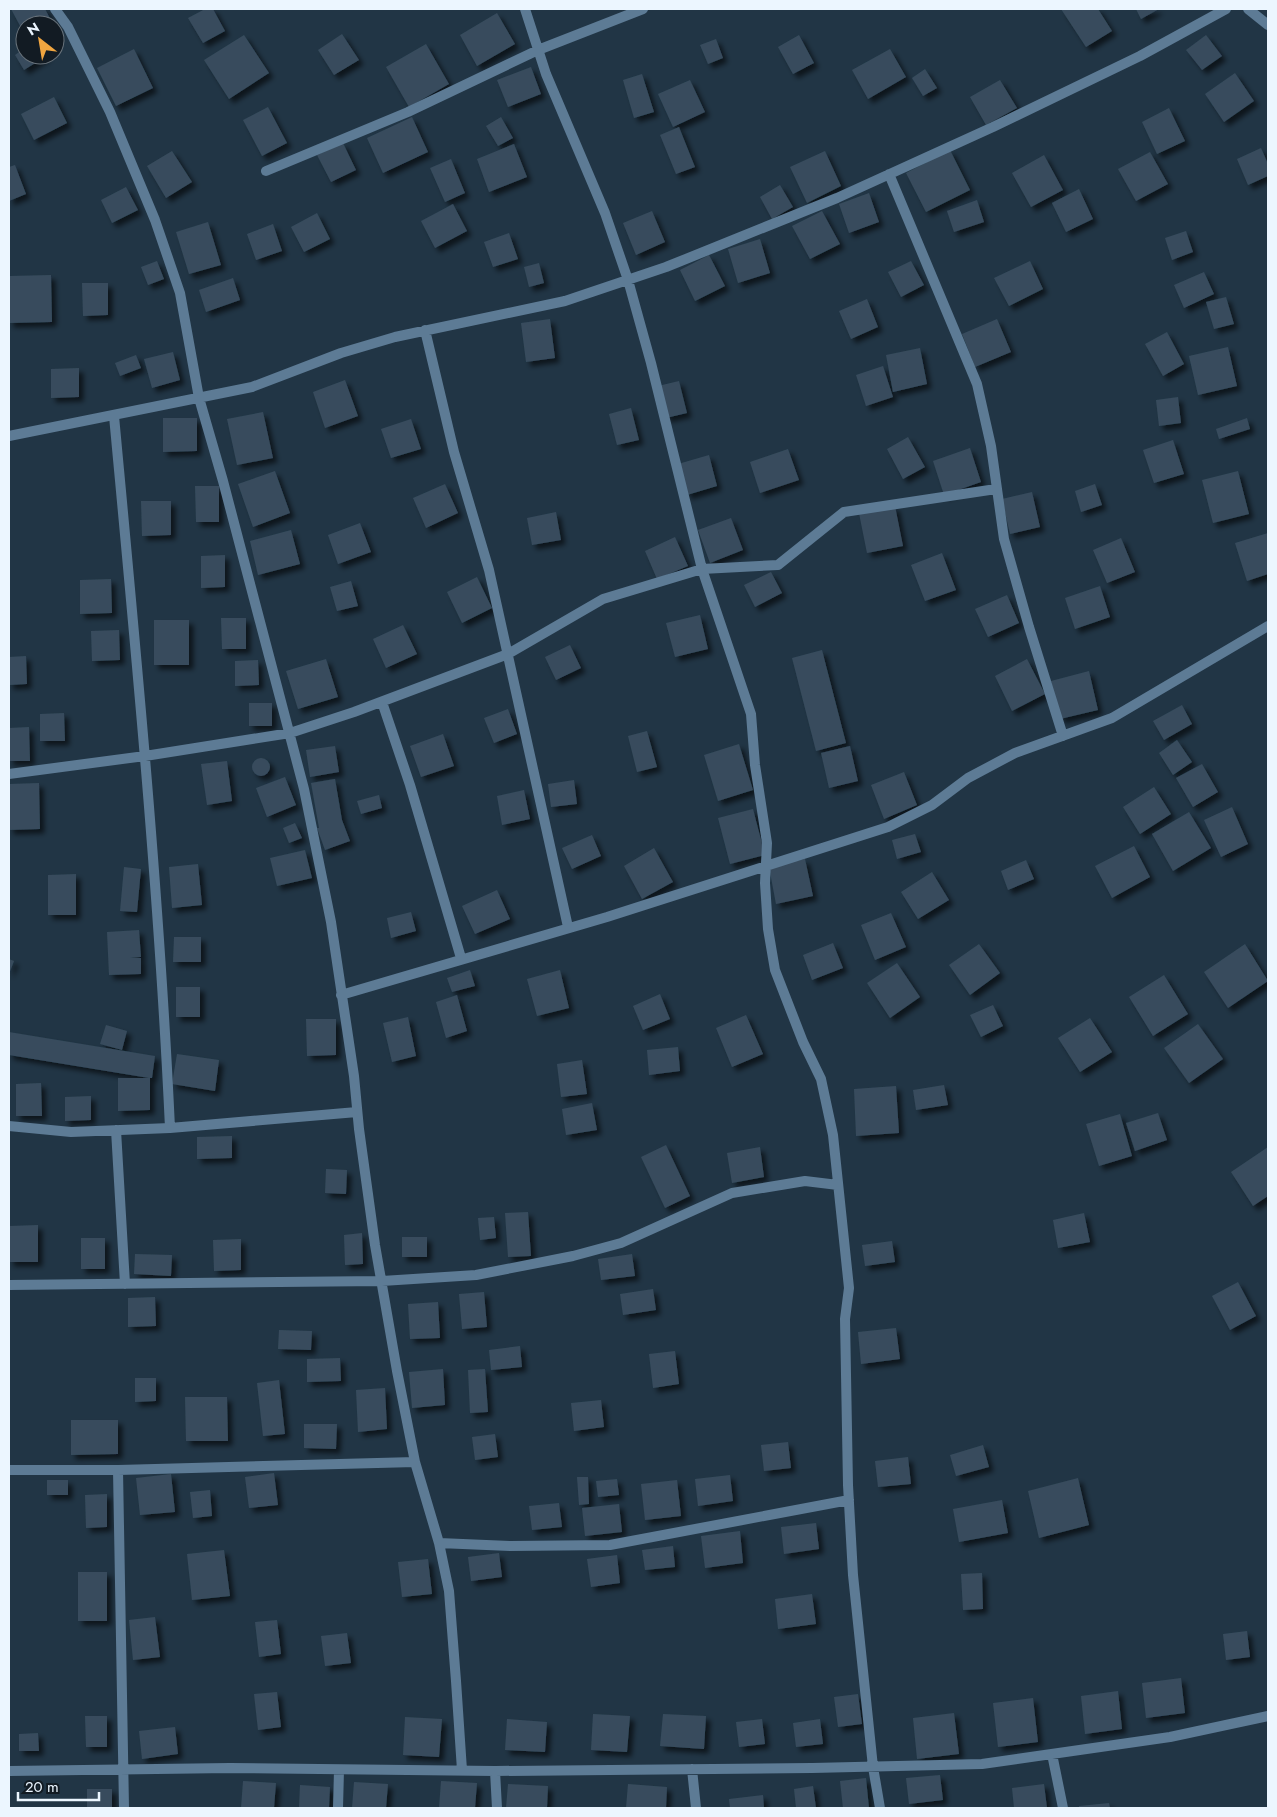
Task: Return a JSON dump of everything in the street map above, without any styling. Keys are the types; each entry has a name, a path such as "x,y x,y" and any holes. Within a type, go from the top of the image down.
{"street":[{"path":"55,9 68,27 110,112 156,220 180,293 199,398 223,481 304,789 331,922 382,1281 415,1462 439,1543 448,1591 462,1770"},
{"path":"525,9 546,74 605,213 628,280 651,363 702,569 750,714 755,765 767,843 768,929 775,970 803,1042 821,1079 834,1135 849,1288 845,1319 849,1500 853,1575 873,1767 880,1808"},
{"path":"266,171 408,112 538,50 643,9"},
{"path":"9,436 252,387 341,353 395,337 565,301 666,267 837,198 993,128 1131,60 1226,9"},
{"path":"1248,9 1268,25"},
{"path":"889,174 977,384 991,446 1004,539 1063,736"},
{"path":"425,330 454,452 489,570 568,928"},
{"path":"114,416 145,756 163,981 170,1128"},
{"path":"9,774 145,756 290,733 382,702 508,654 603,599 702,569 778,565 844,512 996,489"},
{"path":"342,995 461,958 615,914 888,827 932,805 968,778 1015,753 1112,718 1268,626"},
{"path":"382,702 410,785 461,958"},
{"path":"9,1126 71,1132 170,1128 357,1112"},
{"path":"116,1130 124,1284"},
{"path":"9,1285 382,1281 476,1275 573,1256 621,1243 732,1193 805,1180 838,1185"},
{"path":"9,1470 118,1470 415,1462"},
{"path":"118,1470 124,1808"},
{"path":"439,1543 510,1546 610,1545 849,1500"},
{"path":"9,1771 230,1768 495,1771 982,1764 1170,1737 1268,1716"},
{"path":"1052,1754 1063,1808"},
{"path":"692,1769 696,1808"},
{"path":"338,1808 339,1770"},
{"path":"495,1771 497,1808"}],"building":[{"path":"11,9 45,9 48,15 15,15"},
{"path":"205,9 213,9 225,31 203,43 188,18"},
{"path":"1061,9 1098,9 1112,31 1086,47"},
{"path":"1136,9 1159,9 1141,19"},
{"path":"497,13 515,44 477,66 460,35"},
{"path":"342,34 359,60 334,75 318,50"},
{"path":"244,35 269,73 229,99 204,60"},
{"path":"799,35 814,63 793,74 778,47"},
{"path":"1206,35 1222,56 1202,70 1186,50"},
{"path":"716,39 723,58 708,64 700,45"},
{"path":"426,44 449,84 409,107 386,67"},
{"path":"134,49 153,88 116,106 97,68"},
{"path":"890,49 906,77 868,99 852,70"},
{"path":"21,65 32,65 24,70"},
{"path":"531,67 541,94 508,107 497,80"},
{"path":"925,69 937,88 923,96 912,78"},
{"path":"1235,73 1254,101 1224,122 1205,94"},
{"path":"642,74 654,112 634,118 623,80"},
{"path":"690,80 705,112 673,127 658,94"},
{"path":"1000,80 1017,108 986,125 970,97"},
{"path":"54,97 67,123 34,140 21,114"},
{"path":"268,107 287,143 262,156 243,120"},
{"path":"1169,108 1185,141 1157,154 1142,122"},
{"path":"412,117 428,152 383,173 367,138"},
{"path":"501,117 513,138 498,146 486,126"},
{"path":"679,127 695,167 676,174 660,135"},
{"path":"343,143 356,170 331,182 317,155"},
{"path":"514,144 527,177 489,192 477,159"},
{"path":"1261,148 1268,164 1268,176 1248,185 1237,159"},
{"path":"950,150 970,190 926,212 906,173"},
{"path":"172,151 192,182 166,198 147,166"},
{"path":"825,151 841,186 807,203 790,167"},
{"path":"1150,152 1168,184 1136,201 1118,169"},
{"path":"1044,155 1063,190 1031,207 1012,173"},
{"path":"451,159 465,193 445,202 430,168"},
{"path":"15,165 26,194 9,201 9,167"},
{"path":"780,185 793,207 772,219 760,197"},
{"path":"126,187 138,210 112,223 101,200"},
{"path":"1079,189 1093,219 1066,232 1052,203"},
{"path":"869,193 879,222 849,233 839,204"},
{"path":"977,200 984,222 954,232 947,211"},
{"path":"453,204 467,231 435,248 421,221"},
{"path":"652,211 665,242 636,255 623,223"},
{"path":"822,211 840,244 810,259 792,226"},
{"path":"317,213 330,239 304,252 291,227"},
{"path":"208,222 221,265 189,274 176,232"},
{"path":"273,224 282,251 256,260 247,234"},
{"path":"1186,231 1193,252 1172,260 1165,238"},
{"path":"509,233 518,259 493,267 484,242"},
{"path":"760,239 770,273 738,283 728,249"},
{"path":"709,255 725,286 695,301 680,270"},
{"path":"157,261 164,279 148,285 141,267"},
{"path":"911,261 924,285 901,297 888,272"},
{"path":"1030,261 1043,289 1009,306 994,278"},
{"path":"539,263 544,283 529,287 524,267"},
{"path":"1204,272 1214,294 1184,308 1174,285"},
{"path":"51,275 52,322 9,323 9,276"},
{"path":"233,278 240,300 206,312 199,290"},
{"path":"82,283 108,283 108,315 83,316"},
{"path":"1226,297 1234,324 1214,329 1206,302"},
{"path":"867,299 878,327 851,339 839,311"},
{"path":"550,319 555,358 526,362 521,323"},
{"path":"997,319 1011,352 975,367 962,334"},
{"path":"1167,332 1184,364 1163,376 1145,344"},
{"path":"1228,347 1237,386 1198,395 1189,356"},
{"path":"920,348 927,384 893,392 886,355"},
{"path":"173,352 180,380 152,388 144,359"},
{"path":"136,355 141,368 120,376 115,363"},
{"path":"883,366 893,397 866,406 856,375"},
{"path":"79,368 79,397 51,398 51,369"},
{"path":"345,380 358,416 325,428 313,392"},
{"path":"679,381 687,413 666,418 658,386"},
{"path":"1178,397 1181,423 1159,426 1156,400"},
{"path":"631,408 639,440 617,445 609,414"},
{"path":"263,412 273,458 237,465 227,419"},
{"path":"163,418 197,418 197,451 163,452"},
{"path":"1247,418 1250,429 1219,439 1216,429"},
{"path":"411,419 421,449 391,458 381,429"},
{"path":"908,437 925,467 903,479 887,449"},
{"path":"1173,440 1184,474 1154,483 1143,450"},
{"path":"970,448 981,482 944,495 933,461"},
{"path":"788,449 799,480 760,493 750,462"},
{"path":"709,455 717,486 687,495 678,464"},
{"path":"275,471 290,513 253,527 238,484"},
{"path":"1238,471 1249,514 1213,523 1202,480"},
{"path":"445,484 458,513 426,528 413,498"},
{"path":"1095,484 1102,505 1081,512 1075,491"},
{"path":"195,486 219,486 219,522 196,522"},
{"path":"1032,492 1040,527 1010,534 1002,499"},
{"path":"141,501 171,501 171,535 142,536"},
{"path":"895,506 903,546 867,553 859,513"},
{"path":"556,512 561,540 532,545 527,518"},
{"path":"731,518 743,550 710,563 698,530"},
{"path":"360,523 371,552 338,564 328,535"},
{"path":"291,530 300,564 258,575 250,541"},
{"path":"1268,533 1268,574 1247,581 1235,543"},
{"path":"675,537 688,566 657,579 645,551"},
{"path":"1121,538 1135,572 1107,583 1093,550"},
{"path":"942,553 956,590 925,601 911,565"},
{"path":"225,555 225,587 201,588 201,556"},
{"path":"771,572 782,593 755,607 744,585"},
{"path":"477,577 492,608 462,623 447,592"},
{"path":"111,579 112,613 80,614 80,580"},
{"path":"351,581 358,606 337,611 330,587"},
{"path":"1100,586 1110,617 1075,629 1065,598"},
{"path":"1007,595 1019,623 988,637 975,609"},
{"path":"700,615 708,649 675,657 666,623"},
{"path":"221,618 246,618 246,649 222,649"},
{"path":"154,620 189,620 189,665 154,665"},
{"path":"403,625 417,654 386,668 373,639"},
{"path":"119,630 120,660 92,661 91,631"},
{"path":"570,645 581,668 556,680 545,657"},
{"path":"822,650 846,743 816,751 792,658"},
{"path":"26,656 27,684 9,685 9,657"},
{"path":"326,659 338,697 298,709 286,671"},
{"path":"1027,659 1045,694 1012,711 995,676"},
{"path":"258,660 259,685 235,686 235,661"},
{"path":"1089,671 1098,710 1060,719 1051,681"},
{"path":"249,703 272,703 272,726 249,726"},
{"path":"1182,705 1192,724 1164,740 1153,721"},
{"path":"508,709 517,734 494,743 484,718"},
{"path":"64,713 65,741 40,741 40,714"},
{"path":"29,727 30,761 9,761 9,728"},
{"path":"647,731 657,767 637,772 628,736"},
{"path":"443,734 454,766 421,777 410,746"},
{"path":"1177,740 1192,762 1173,775 1159,753"},
{"path":"739,744 753,790 718,801 704,755"},
{"path":"335,746 339,772 310,777 306,750"},
{"path":"850,746 858,781 829,788 821,753"},
{"path":"261,758 267,761 270,767 267,773 261,776 255,773 252,767 255,761"},
{"path":"227,761 232,801 207,805 201,764"},
{"path":"1202,764 1218,792 1193,807 1176,778"},
{"path":"904,772 917,805 884,819 871,785"},
{"path":"285,777 296,805 267,817 256,788"},
{"path":"335,779 342,820 350,841 325,850 317,828 319,828 311,783"},
{"path":"574,780 577,804 551,807 548,784"},
{"path":"39,783 40,829 9,830 9,784"},
{"path":"1154,787 1171,814 1140,834 1123,807"},
{"path":"524,790 530,819 502,825 497,796"},
{"path":"379,795 382,808 361,814 357,801"},
{"path":"1232,807 1248,844 1221,857 1204,820"},
{"path":"753,809 765,855 730,864 718,818"},
{"path":"1189,812 1211,848 1173,871 1152,834"},
{"path":"295,823 302,838 289,843 283,828"},
{"path":"915,834 921,852 897,859 892,840"},
{"path":"592,835 601,856 572,869 562,848"},
{"path":"1134,846 1150,877 1112,898 1095,866"},
{"path":"654,848 673,882 642,899 624,866"},
{"path":"305,850 312,878 277,886 270,858"},
{"path":"805,859 813,896 776,904 769,867"},
{"path":"1026,860 1034,879 1008,890 1001,871"},
{"path":"198,864 202,905 172,908 169,867"},
{"path":"124,867 141,869 137,912 120,911"},
{"path":"932,872 949,900 918,919 901,892"},
{"path":"76,874 76,915 48,915 48,875"},
{"path":"497,890 510,919 475,934 462,906"},
{"path":"411,912 416,931 391,938 387,918"},
{"path":"891,913 906,947 875,960 861,925"},
{"path":"139,930 141,957 130,958 141,958 141,974 109,975 107,932"},
{"path":"174,937 201,937 201,962 173,962"},
{"path":"833,943 843,968 812,980 803,955"},
{"path":"979,944 1000,973 970,995 949,965"},
{"path":"1245,944 1268,981 1228,1008 1204,972"},
{"path":"9,959 14,961 9,974"},
{"path":"897,963 920,997 890,1018 867,983"},
{"path":"470,970 475,986 452,992 447,978"},
{"path":"560,970 569,1008 537,1016 527,979"},
{"path":"1164,975 1188,1014 1153,1036 1129,997"},
{"path":"176,987 200,987 200,1017 176,1017"},
{"path":"660,994 670,1019 643,1030 633,1006"},
{"path":"457,995 467,1031 446,1038 436,1002"},
{"path":"993,1005 1003,1026 981,1037 970,1015"},
{"path":"746,1015 763,1054 732,1067 716,1028"},
{"path":"408,1017 416,1056 392,1062 383,1023"},
{"path":"1090,1018 1112,1052 1080,1072 1058,1038"},
{"path":"306,1019 336,1019 336,1055 307,1056"},
{"path":"1198,1024 1223,1059 1189,1083 1164,1048"},
{"path":"106,1025 127,1031 122,1050 100,1044"},
{"path":"9,1032 155,1056 152,1078 150,1078 150,1110 118,1111 118,1078 149,1078 9,1055"},
{"path":"678,1047 680,1071 649,1075 647,1050"},
{"path":"177,1054 219,1060 215,1091 172,1084"},
{"path":"582,1060 587,1094 561,1097 557,1064"},
{"path":"41,1083 42,1116 16,1116 16,1084"},
{"path":"944,1085 948,1105 916,1110 913,1090"},
{"path":"896,1086 899,1133 856,1136 854,1089"},
{"path":"91,1096 91,1120 65,1121 65,1097"},
{"path":"592,1103 597,1130 566,1135 562,1109"},
{"path":"1158,1113 1167,1140 1135,1151 1126,1123"},
{"path":"1120,1114 1132,1156 1099,1166 1086,1124"},
{"path":"232,1136 232,1158 197,1159 197,1137"},
{"path":"666,1145 690,1196 665,1208 641,1157"},
{"path":"760,1147 764,1177 732,1183 727,1153"},
{"path":"1268,1147 1268,1196 1253,1206 1231,1172"},
{"path":"326,1169 347,1170 346,1194 325,1193"},
{"path":"528,1212 531,1256 508,1257 505,1213"},
{"path":"1084,1213 1090,1242 1058,1248 1053,1220"},
{"path":"494,1217 496,1238 480,1240 478,1218"},
{"path":"38,1225 38,1262 9,1262 9,1226"},
{"path":"362,1233 363,1264 345,1265 344,1235"},
{"path":"402,1237 427,1237 427,1257 402,1257"},
{"path":"81,1238 105,1238 105,1269 81,1269"},
{"path":"241,1239 241,1270 214,1271 213,1240"},
{"path":"892,1241 895,1262 865,1266 862,1245"},
{"path":"135,1254 172,1255 171,1276 134,1274"},
{"path":"632,1254 635,1276 601,1280 598,1259"},
{"path":"1238,1282 1256,1316 1230,1330 1212,1296"},
{"path":"653,1289 656,1310 623,1315 620,1294"},
{"path":"484,1292 487,1327 462,1329 459,1294"},
{"path":"155,1297 156,1326 128,1327 128,1298"},
{"path":"438,1302 440,1338 410,1339 408,1304"},
{"path":"896,1328 900,1359 861,1364 858,1332"},
{"path":"279,1330 312,1331 311,1350 278,1349"},
{"path":"520,1346 522,1367 491,1370 489,1350"},
{"path":"675,1351 679,1384 653,1388 649,1354"},
{"path":"340,1358 341,1381 307,1382 307,1359"},
{"path":"443,1369 445,1405 412,1408 409,1372"},
{"path":"485,1369 488,1412 470,1413 468,1370"},
{"path":"135,1378 156,1378 156,1401 135,1402"},
{"path":"279,1380 285,1434 263,1436 257,1383"},
{"path":"385,1388 387,1429 358,1432 356,1390"},
{"path":"185,1397 227,1397 228,1441 186,1441"},
{"path":"601,1400 604,1427 574,1431 571,1403"},
{"path":"71,1420 118,1420 118,1454 71,1455"},
{"path":"304,1424 337,1424 336,1449 304,1448"},
{"path":"495,1434 498,1457 475,1460 472,1437"},
{"path":"788,1442 791,1468 764,1471 761,1445"},
{"path":"983,1445 989,1467 956,1476 950,1455"},
{"path":"908,1457 911,1484 878,1487 875,1461"},
{"path":"274,1473 278,1505 249,1508 245,1477"},
{"path":"171,1474 175,1512 140,1515 136,1478"},
{"path":"730,1475 733,1501 698,1506 695,1479"},
{"path":"577,1477 588,1477 589,1504 579,1505"},
{"path":"1078,1478 1089,1525 1039,1538 1028,1491"},
{"path":"617,1479 619,1495 598,1497 596,1481"},
{"path":"47,1480 68,1480 68,1495 47,1495"},
{"path":"677,1480 681,1516 645,1520 641,1484"},
{"path":"210,1490 212,1516 193,1518 190,1492"},
{"path":"107,1494 107,1527 86,1528 85,1495"},
{"path":"1002,1500 1008,1533 959,1542 953,1509"},
{"path":"559,1503 562,1527 532,1530 529,1506"},
{"path":"619,1504 622,1532 585,1536 582,1508"},
{"path":"816,1523 819,1549 784,1554 781,1527"},
{"path":"740,1531 743,1563 705,1568 701,1536"},
{"path":"673,1546 675,1567 645,1570 642,1550"},
{"path":"224,1550 230,1596 192,1600 187,1554"},
{"path":"499,1553 502,1577 471,1581 468,1557"},
{"path":"617,1555 620,1583 591,1587 587,1559"},
{"path":"428,1559 432,1594 402,1597 398,1562"},
{"path":"78,1572 107,1572 107,1621 78,1621"},
{"path":"982,1573 983,1609 963,1610 961,1574"},
{"path":"812,1594 816,1624 778,1629 775,1599"},
{"path":"155,1617 160,1657 133,1660 129,1620"},
{"path":"277,1620 281,1654 259,1657 255,1622"},
{"path":"1247,1631 1250,1657 1226,1660 1223,1634"},
{"path":"347,1633 351,1663 325,1666 321,1636"},
{"path":"1181,1678 1185,1713 1146,1718 1142,1683"},
{"path":"1118,1691 1122,1729 1085,1734 1081,1696"},
{"path":"277,1692 281,1727 258,1730 254,1694"},
{"path":"858,1694 862,1724 838,1727 834,1697"},
{"path":"1033,1698 1038,1742 998,1747 993,1703"},
{"path":"954,1713 959,1754 917,1759 913,1718"},
{"path":"593,1714 630,1716 627,1752 591,1750"},
{"path":"663,1714 706,1716 704,1749 660,1746"},
{"path":"85,1716 107,1716 107,1747 86,1747"},
{"path":"405,1717 442,1719 439,1757 403,1755"},
{"path":"507,1719 547,1722 545,1752 505,1750"},
{"path":"762,1719 765,1744 739,1747 736,1722"},
{"path":"820,1719 823,1744 796,1747 793,1723"},
{"path":"175,1727 178,1754 142,1759 139,1731"},
{"path":"38,1733 39,1751 19,1751 19,1734"},
{"path":"940,1775 943,1800 909,1804 906,1778"},
{"path":"866,1778 869,1808 843,1808 840,1781"},
{"path":"243,1781 276,1783 274,1808 241,1808"},
{"path":"441,1781 477,1783 475,1808 439,1808"},
{"path":"354,1782 388,1784 386,1808 352,1808"},
{"path":"508,1784 548,1786 547,1808 506,1808"},
{"path":"628,1784 667,1787 666,1808 626,1808"},
{"path":"1044,1784 1047,1808 1014,1808 1012,1788"},
{"path":"300,1785 330,1787 329,1808 299,1808"},
{"path":"813,1786 816,1808 796,1808 794,1789"},
{"path":"87,1789 112,1789 112,1808 87,1808"},
{"path":"763,1795 764,1808 730,1808 729,1799"},
{"path":"1109,1803 1110,1808 1079,1808 1079,1806"}]}
